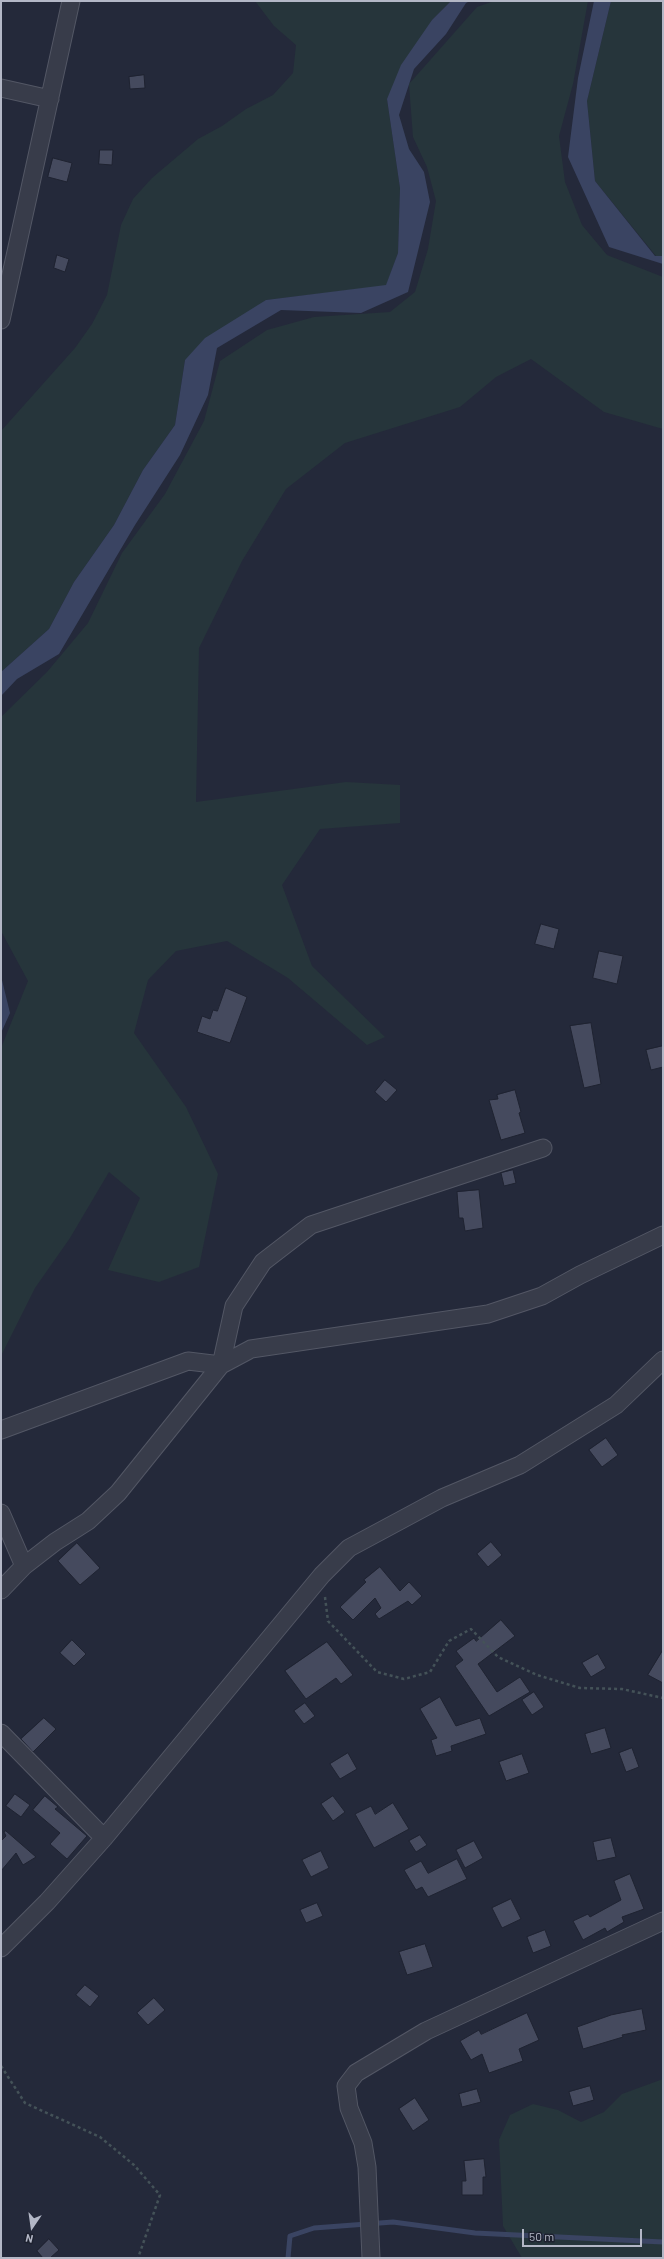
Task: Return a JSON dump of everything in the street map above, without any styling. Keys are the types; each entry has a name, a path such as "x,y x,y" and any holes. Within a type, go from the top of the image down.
{"street":[{"path":"1,320 71,1"},
{"path":"1,88 50,99"},
{"path":"221,1365 234,1306 263,1262 311,1225 543,1148"},
{"path":"1,1590 24,1566 55,1542 88,1521 118,1493 221,1365 251,1349 488,1314 542,1296 580,1275 663,1235"},
{"path":"1,1948 47,1902 104,1838 322,1575 349,1548 442,1498 520,1465 616,1405 663,1360"},
{"path":"1,1430 188,1361 221,1365"},
{"path":"1,1513 24,1566"},
{"path":"1,1733 104,1838"},
{"path":"371,2258 367,2167 362,2143 349,2108 346,2086 356,2073 426,2031 663,1921"}],"path":[{"path":"322,1575 328,1620 377,1672 404,1679 430,1672 449,1641 471,1629 498,1657 538,1675 580,1688 622,1689 663,1698"},
{"path":"1,2066 25,2103 100,2137 134,2165 160,2195 138,2258"}],"shaded area":[{"path":"255,1 451,1 432,20 387,99 400,188 398,253 386,286 266,300 185,360 175,425 143,470 114,525 74,582 49,629 1,672 1,431 75,348 92,324 107,295 121,225 133,199 152,178 198,139 222,126 246,109 273,95 293,73 296,45 274,26"},
{"path":"494,1 588,1 573,84 559,136 565,182 582,225 607,255 663,277 663,429 604,412 531,359 496,377 460,407 345,443 286,489 242,561 199,648 196,802 346,782 400,785 400,823 320,829 282,885 312,966 385,1037 367,1045 288,978 227,941 176,951 148,980 134,1033 186,1107 218,1174 199,1267 159,1282 108,1270 140,1198 109,1172 70,1238 35,1288 1,1356 1,1048 28,981 1,931 1,717 47,672 88,623 122,553 165,494 204,421 220,361 267,330 314,317 390,312 415,292 428,249 436,201 427,167 413,137 409,84 477,7"},
{"path":"611,1 663,1 663,256 656,256 595,181 587,101"},
{"path":"663,2079 663,2258 522,2258 503,2226 499,2140 510,2115 533,2104 558,2110 581,2122 604,2112 622,2094"}],"water":[{"path":"451,1 470,1 466,3 446,34 414,69 399,115 409,149 424,172 430,202 408,292 361,313 281,310 217,348 208,395 180,455 135,525 59,654 17,679 1,696 1,672 49,629 74,582 114,525 143,470 175,425 185,360 205,338 266,300 386,285 398,253 400,188 387,99 401,65 432,20"},
{"path":"594,1 611,1 587,101 595,181 655,256 663,256 663,264 609,247 568,157 578,78"},
{"path":"1,976 10,1013 1,1033"}],"building":[{"path":"144,75 145,88 130,89 129,77"},
{"path":"100,150 113,150 112,165 99,164"},
{"path":"53,158 72,163 67,182 48,177"},
{"path":"57,255 69,259 65,272 54,268"},
{"path":"541,924 559,929 554,949 535,944"},
{"path":"599,951 623,956 617,984 593,978"},
{"path":"226,988 247,997 230,1043 197,1032 202,1016 210,1019 213,1010 217,1011"},
{"path":"591,1023 601,1084 584,1088 570,1026"},
{"path":"663,1046 663,1067 651,1070 646,1050"},
{"path":"385,1080 397,1090 386,1102 375,1092"},
{"path":"515,1090 521,1112 519,1113 525,1133 501,1140 489,1100 498,1099 497,1095"},
{"path":"513,1170 516,1183 504,1186 501,1173"},
{"path":"479,1190 483,1228 465,1231 463,1218 459,1218 457,1192"},
{"path":"606,1438 618,1455 602,1467 589,1450"},
{"path":"491,1542 502,1555 488,1567 477,1554"},
{"path":"77,1543 100,1568 80,1585 58,1561"},
{"path":"380,1567 400,1591 409,1582 422,1596 412,1605 408,1601 379,1619 375,1614 381,1608 375,1598 353,1620 340,1607 366,1582 364,1580"},
{"path":"501,1620 515,1636 478,1664 497,1692 520,1677 530,1692 489,1716 455,1666 463,1660 456,1651 474,1638 476,1641"},
{"path":"72,1640 86,1654 74,1666 60,1653"},
{"path":"327,1642 353,1675 341,1684 336,1678 306,1699 285,1671"},
{"path":"663,1650 663,1683 648,1675"},
{"path":"598,1654 606,1668 591,1677 582,1663"},
{"path":"534,1692 544,1707 532,1715 522,1700"},
{"path":"440,1697 456,1726 480,1718 486,1734 451,1746 452,1751 436,1756 431,1740 437,1738 420,1709"},
{"path":"305,1703 315,1716 304,1724 294,1711"},
{"path":"44,1718 56,1729 33,1752 21,1739"},
{"path":"605,1728 611,1748 591,1754 585,1734"},
{"path":"632,1748 639,1767 626,1772 619,1753"},
{"path":"348,1753 357,1769 340,1779 330,1764"},
{"path":"522,1754 529,1773 506,1781 499,1762"},
{"path":"15,1794 30,1805 21,1817 6,1806"},
{"path":"45,1796 58,1807 55,1809 87,1836 67,1859 50,1844 60,1833 33,1810"},
{"path":"333,1796 345,1812 333,1821 321,1804"},
{"path":"393,1803 409,1829 374,1848 355,1814 371,1806 375,1814"},
{"path":"6,1831 36,1857 23,1865 16,1853 1,1871 1,1841 6,1836 4,1832"},
{"path":"420,1835 427,1845 416,1852 409,1841"},
{"path":"611,1838 616,1857 597,1861 593,1842"},
{"path":"474,1841 483,1858 465,1868 456,1850"},
{"path":"321,1851 329,1868 311,1877 302,1860"},
{"path":"457,1859 467,1879 428,1897 422,1887 416,1890 404,1870 421,1861 428,1873"},
{"path":"630,1874 644,1909 622,1917 624,1922 607,1932 605,1928 583,1940 573,1921 588,1914 590,1917 621,1900 614,1881"},
{"path":"511,1899 521,1919 502,1928 492,1908"},
{"path":"317,1903 323,1916 306,1923 300,1910"},
{"path":"545,1930 551,1946 533,1953 527,1937"},
{"path":"425,1944 433,1967 407,1975 399,1952"},
{"path":"85,1985 99,1996 90,2007 76,1995"},
{"path":"154,1998 165,2010 148,2025 137,2013"},
{"path":"642,2009 646,2030 622,2035 623,2037 583,2049 577,2027 611,2015"},
{"path":"527,2013 539,2040 519,2049 523,2061 489,2073 482,2054 471,2060 460,2041 479,2030 481,2034"},
{"path":"590,2086 594,2100 573,2106 569,2092"},
{"path":"477,2089 481,2102 462,2107 459,2094"},
{"path":"415,2098 429,2120 413,2131 399,2109"},
{"path":"484,2159 486,2177 483,2177 483,2195 462,2195 462,2181 466,2181 464,2161"},
{"path":"49,2239 59,2250 50,2258 43,2258 37,2251"}],"waterway":[{"path":"288,2258 290,2236 314,2228 393,2222 475,2233 663,2242"}]}
